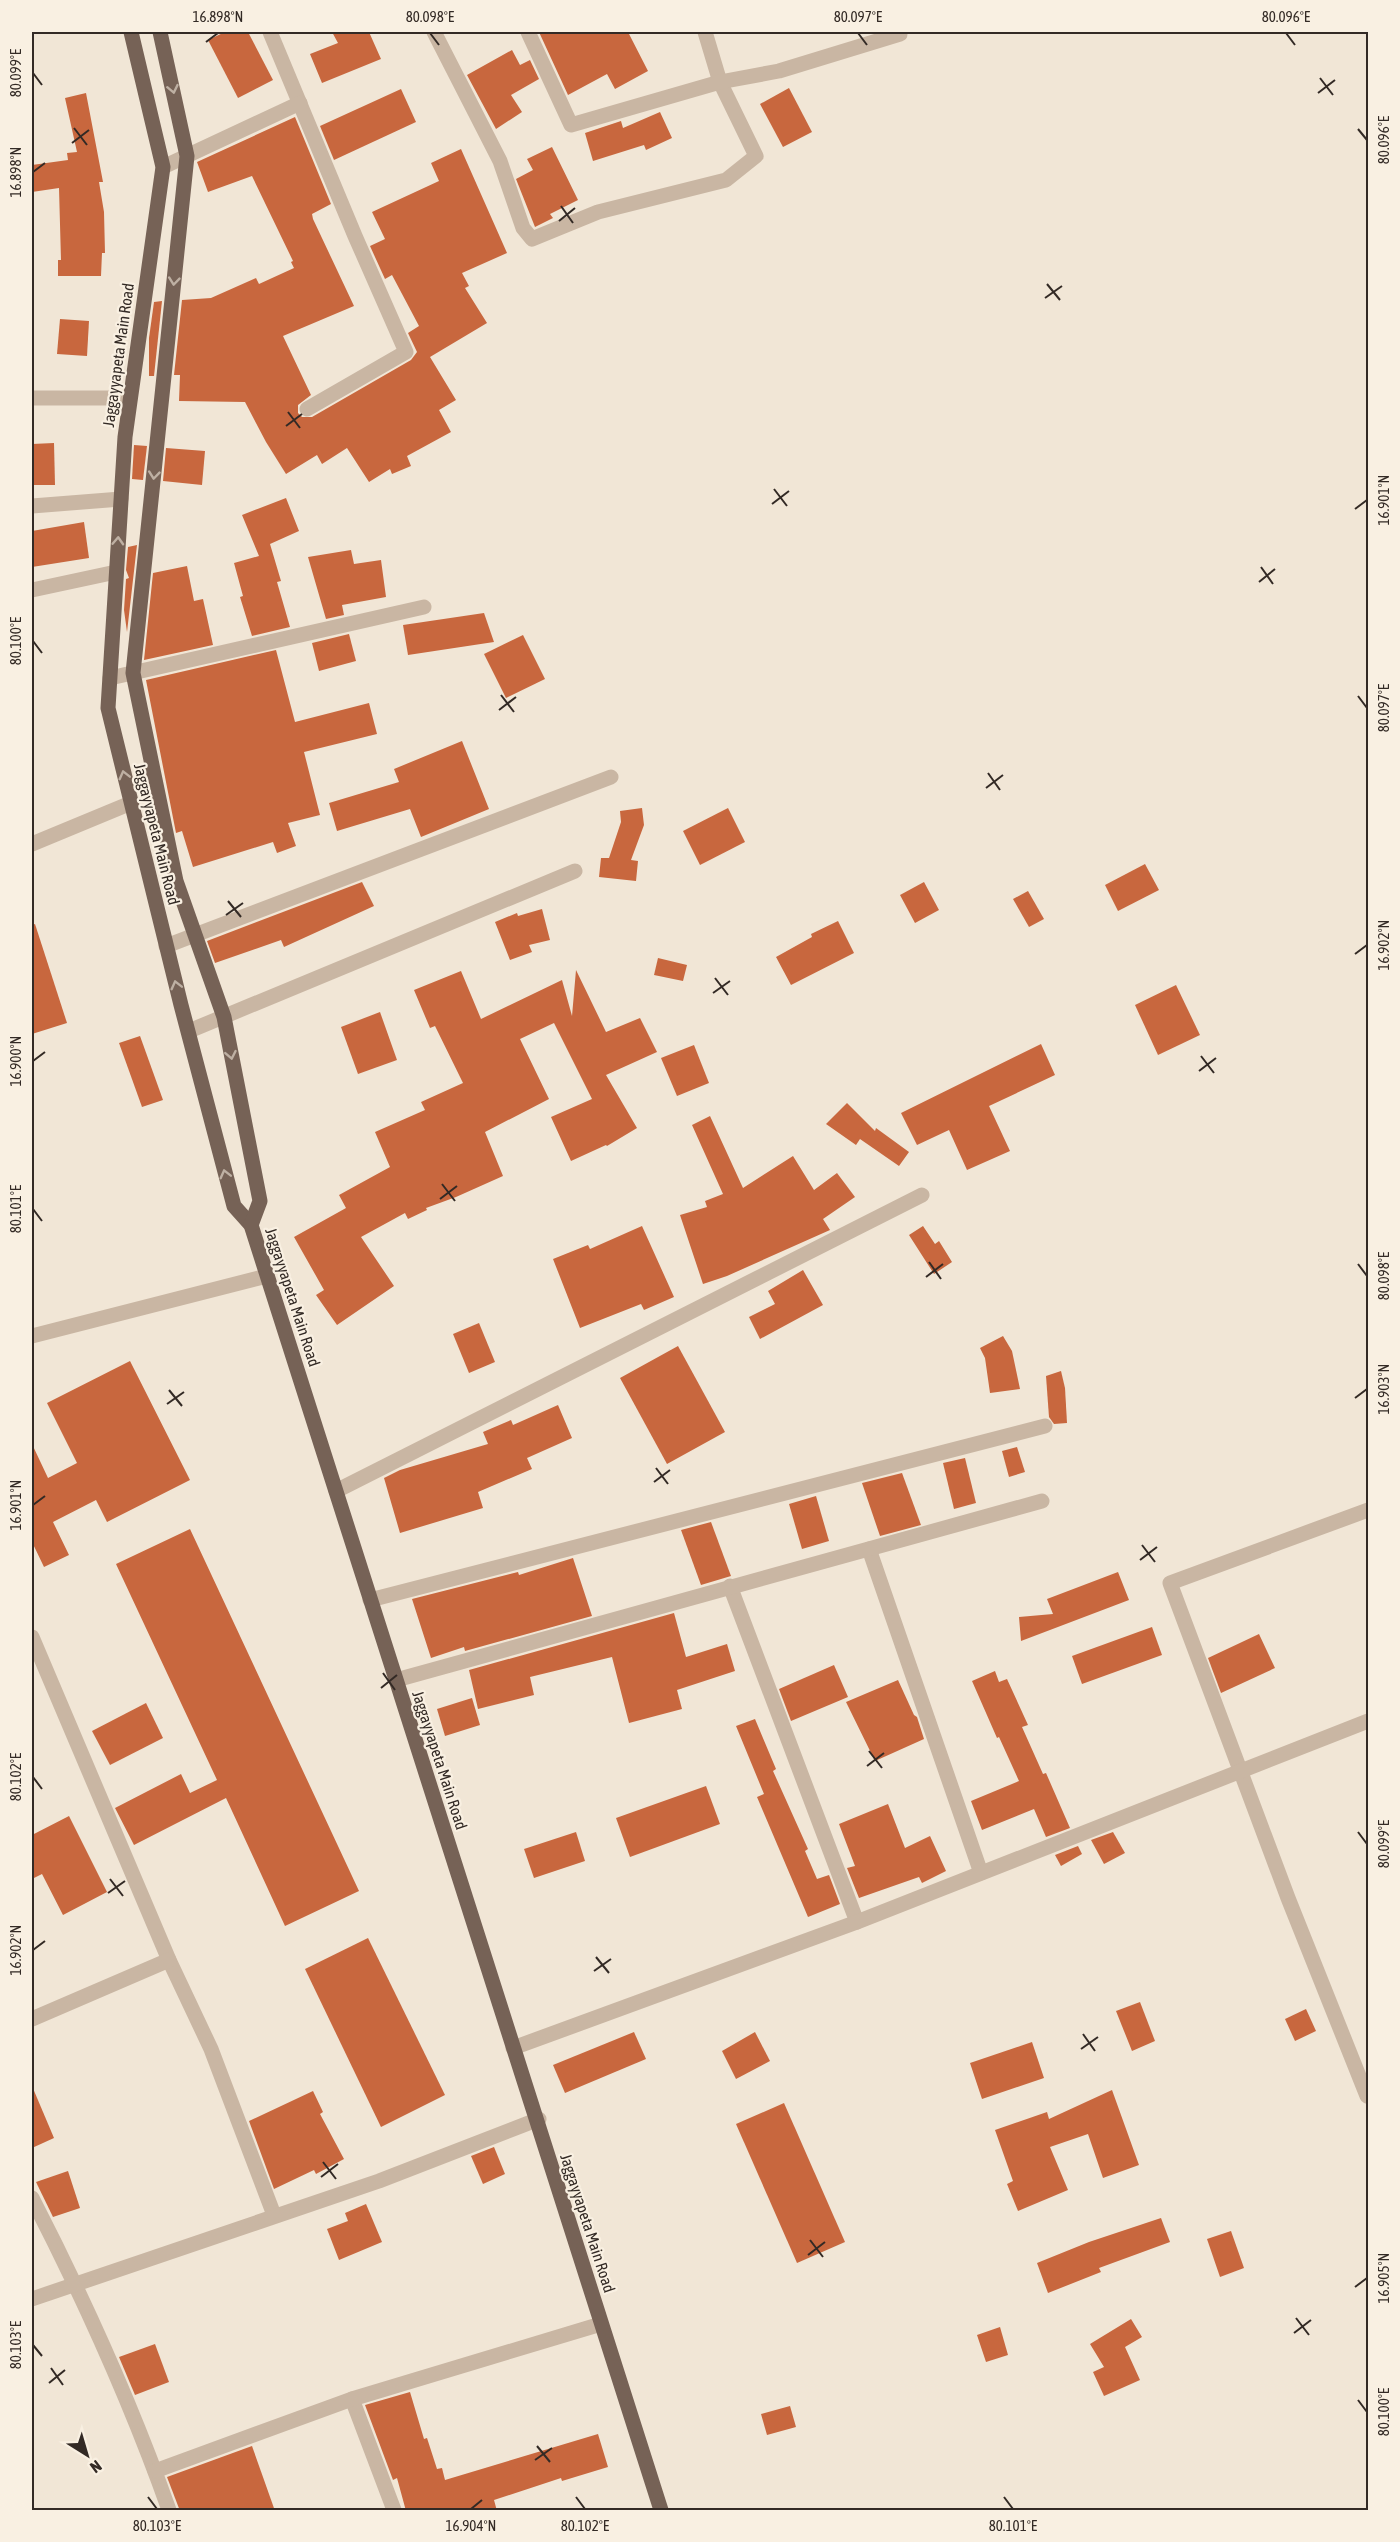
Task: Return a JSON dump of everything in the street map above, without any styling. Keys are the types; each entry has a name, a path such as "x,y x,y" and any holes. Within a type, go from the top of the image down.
{"main road":[{"name":"Jaggayyapeta Main Road","path":"130,32 163,167 125,437 108,708 166,946 234,1206 250,1225 267,1276 661,2511"},
{"path":"160,32 187,156 133,673 176,881 224,1017 260,1201 250,1225"}],"street":[{"path":"270,32 406,352 307,409"},
{"path":"434,32 500,161 523,228 532,239 598,212 726,180 756,156 720,81 705,32"},
{"path":"528,32 571,125 720,81 779,71 900,34 900,32"},
{"path":"163,167 300,103"},
{"path":"32,398 130,398"},
{"path":"32,506 121,499"},
{"path":"32,590 116,572"},
{"path":"110,678 424,607"},
{"path":"166,946 611,777"},
{"path":"32,844 131,803"},
{"path":"189,1031 575,870"},
{"path":"336,1491 922,1195"},
{"path":"32,1336 267,1276"},
{"path":"370,1600 1045,1426"},
{"path":"396,1680 1042,1501"},
{"path":"1368,1510 1170,1583 1368,2096"},
{"path":"869,1549 981,1873"},
{"path":"730,1587 857,1922"},
{"path":"32,1637 169,1960 211,2049 274,2215"},
{"path":"513,2048 857,1922 1368,1721"},
{"path":"32,2019 169,1960"},
{"path":"32,2299 379,2181 537,2120"},
{"path":"32,2198 76,2284 155,2471 169,2511"},
{"path":"155,2471 352,2399 601,2324"},
{"path":"352,2399 394,2511"}],"building":[{"path":"225,32 248,32 273,80 238,98 208,40"},
{"path":"332,32 369,32 381,59 322,83 310,54 338,43"},
{"path":"539,32 628,32 648,71 615,89 607,74 568,95"},
{"path":"512,50 520,65 530,60 539,79 511,95 522,112 496,129 467,75"},
{"path":"789,88 812,132 783,147 760,104"},
{"path":"401,89 416,122 334,160 320,126"},
{"path":"86,93 103,182 99,182 104,212 105,253 102,253 101,276 58,276 58,260 61,260 59,188 32,192 32,165 68,160 67,153 77,152 65,98"},
{"path":"660,112 672,138 646,150 644,145 593,161 585,133 621,121 623,128"},
{"path":"295,117 331,204 312,214 313,219 354,306 283,336 311,395 298,405 298,413 302,417 312,417 411,360 417,352 408,333 419,326 392,275 385,279 370,246 385,239 372,212 439,181 431,163 461,149 507,253 462,273 469,286 465,288 487,323 430,357 456,400 439,410 451,432 407,456 411,466 392,474 390,469 369,482 347,448 322,464 317,455 286,474 245,402 179,401 180,375 174,375 182,300 211,298 256,278 259,284 294,268 291,262 293,261 252,176 208,192 197,162"},
{"path":"552,147 578,200 550,214 553,218 535,227 516,179 533,170 527,159"},
{"path":"162,301 154,376 149,376 149,338 154,302"},
{"path":"60,319 89,321 87,356 57,354"},
{"path":"54,443 55,485 32,485 32,444"},
{"path":"134,445 147,446 143,480 132,479"},
{"path":"166,448 205,451 202,485 163,481"},
{"path":"286,498 299,531 270,544 281,581 277,582 290,627 252,636 240,597 243,596 234,563 259,556 242,515"},
{"path":"84,522 89,558 32,567 32,531"},
{"path":"137,545 127,632 124,610 126,579 129,578 126,570 128,547"},
{"path":"351,550 354,564 381,560 386,597 342,605 344,615 326,619 308,557"},
{"path":"187,566 194,601 203,599 213,645 144,660 153,573"},
{"path":"484,613 494,642 408,655 403,625"},
{"path":"349,634 356,661 319,671 312,643"},
{"path":"523,635 545,679 506,698 484,654"},
{"path":"276,650 295,722 369,703 377,734 304,752 320,815 288,823 296,846 277,853 273,842 193,867 182,831 176,833 146,680"},
{"path":"462,741 489,809 421,837 410,809 337,831 329,803 399,782 394,769"},
{"path":"642,808 644,825 631,860 638,861 636,881 599,877 601,858 609,858 621,822 620,811"},
{"path":"728,808 745,842 700,865 683,831"},
{"path":"1145,864 1159,890 1118,911 1105,885"},
{"path":"362,882 374,906 284,947 281,940 215,963 207,941"},
{"path":"924,882 939,910 915,923 900,895"},
{"path":"1028,891 1044,919 1029,927 1013,899"},
{"path":"542,909 550,940 529,945 532,952 510,960 495,922 517,913 518,916"},
{"path":"838,921 854,953 791,985 776,957 812,937 811,934"},
{"path":"35,924 67,1023 32,1034 32,925"},
{"path":"658,958 687,965 683,981 654,975"},
{"path":"576,970 606,1032 640,1018 657,1052 606,1075 637,1128 607,1146 571,1161 551,1117 592,1099 554,1023 520,1039 549,1099 485,1132 503,1176 426,1208 427,1210 408,1219 405,1213 361,1237 394,1286 337,1325 316,1295 324,1290 294,1237 346,1208 339,1195 390,1167 375,1132 425,1110 421,1102 463,1083 435,1026 430,1028 414,990 461,971 481,1019 562,980 572,1016"},
{"path":"1176,985 1200,1035 1158,1055 1135,1005"},
{"path":"380,1012 397,1060 358,1074 341,1027"},
{"path":"140,1036 163,1100 142,1107 119,1043"},
{"path":"1041,1044 1055,1075 989,1106 1010,1151 967,1170 949,1130 917,1145 901,1113"},
{"path":"694,1045 709,1083 677,1096 661,1058"},
{"path":"847,1103 875,1131 876,1128 909,1152 899,1166 860,1139 856,1145 826,1124"},
{"path":"710,1116 743,1188 793,1156 814,1190 837,1173 855,1197 823,1219 830,1230 727,1276 703,1284 680,1215 707,1207 705,1201 723,1194 692,1125"},
{"path":"642,1226 674,1297 644,1310 641,1304 580,1328 553,1259 588,1245 590,1249"},
{"path":"923,1226 935,1244 939,1241 952,1262 934,1274 909,1235"},
{"path":"803,1270 823,1305 760,1339 749,1317 775,1304 768,1291"},
{"path":"479,1323 495,1362 469,1373 453,1334"},
{"path":"1003,1336 1012,1351 1020,1389 990,1393 985,1358 980,1348"},
{"path":"678,1346 725,1432 667,1464 620,1378"},
{"path":"130,1361 190,1480 107,1522 96,1500 53,1522 69,1555 44,1567 32,1542 32,1444 48,1478 77,1463 47,1403"},
{"path":"1061,1371 1065,1388 1067,1423 1054,1424 1049,1417 1046,1376"},
{"path":"558,1405 572,1438 527,1458 532,1469 478,1492 483,1508 400,1533 384,1478 400,1470 488,1444 483,1432 511,1420 513,1425"},
{"path":"1017,1447 1025,1472 1009,1477 1002,1451"},
{"path":"965,1458 976,1503 954,1509 943,1463"},
{"path":"902,1473 921,1525 880,1536 862,1483"},
{"path":"816,1496 829,1541 802,1549 789,1504"},
{"path":"711,1522 731,1576 701,1585 681,1530"},
{"path":"190,1529 359,1891 285,1926 226,1798 134,1845 115,1808 181,1774 190,1793 217,1780 116,1564"},
{"path":"573,1558 592,1616 465,1651 464,1647 431,1658 412,1599 518,1572 519,1575"},
{"path":"1118,1572 1129,1600 1021,1641 1019,1617 1053,1614 1047,1599"},
{"path":"674,1613 686,1657 727,1644 735,1671 677,1690 682,1709 629,1723 612,1657 530,1677 534,1695 478,1709 469,1670"},
{"path":"1152,1627 1162,1655 1082,1684 1072,1656"},
{"path":"1259,1634 1275,1668 1221,1693 1208,1658"},
{"path":"834,1665 848,1697 791,1721 779,1689"},
{"path":"995,1671 999,1682 1007,1679 1028,1725 1022,1727 1043,1774 1046,1773 1070,1828 1046,1837 1034,1809 982,1830 971,1801 1019,1781 972,1681"},
{"path":"898,1680 917,1717 924,1739 875,1761 846,1702"},
{"path":"472,1698 480,1725 445,1736 437,1709"},
{"path":"146,1703 163,1738 110,1765 92,1731"},
{"path":"755,1719 776,1769 773,1771 808,1849 805,1851 817,1879 829,1875 840,1904 808,1917 757,1797 764,1794 736,1726"},
{"path":"706,1786 720,1824 630,1857 616,1818"},
{"path":"888,1804 905,1848 930,1836 946,1871 922,1883 919,1877 859,1898 847,1868 855,1866 839,1824"},
{"path":"69,1816 107,1892 63,1915 42,1874 32,1879 32,1835"},
{"path":"576,1832 585,1861 534,1878 524,1849"},
{"path":"1113,1832 1125,1853 1104,1864 1091,1840"},
{"path":"1078,1846 1082,1854 1061,1866 1055,1855"},
{"path":"368,1938 445,2095 381,2127 305,1969"},
{"path":"1140,2002 1155,2041 1132,2051 1116,2011"},
{"path":"1306,2009 1316,2031 1295,2041 1285,2019"},
{"path":"634,2032 646,2059 565,2093 553,2065"},
{"path":"755,2032 770,2061 736,2079 722,2051"},
{"path":"1032,2042 1044,2078 982,2099 970,2063"},
{"path":"32,2086 54,2138 32,2148"},
{"path":"1112,2090 1139,2165 1103,2178 1088,2134 1050,2147 1068,2190 1018,2211 1007,2184 1013,2181 995,2130 1047,2112 1049,2119"},
{"path":"313,2091 323,2112 320,2114 344,2159 316,2174 314,2170 274,2189 249,2121"},
{"path":"784,2103 845,2242 797,2263 736,2124"},
{"path":"494,2147 505,2174 483,2184 471,2156"},
{"path":"68,2171 80,2208 53,2217 36,2182"},
{"path":"366,2204 382,2242 339,2260 327,2229 348,2221 345,2213"},
{"path":"1161,2218 1170,2242 1099,2268 1101,2272 1048,2293 1037,2263 1089,2242"},
{"path":"1231,2231 1244,2268 1220,2277 1207,2239"},
{"path":"1131,2319 1142,2337 1125,2347 1140,2380 1104,2396 1093,2372 1104,2367 1090,2344"},
{"path":"1000,2327 1008,2355 986,2362 977,2335"},
{"path":"155,2344 169,2382 135,2395 119,2357"},
{"path":"410,2392 424,2439 427,2438 437,2469 442,2468 445,2480 598,2434 608,2467 562,2481 561,2478 494,2500 497,2511 406,2511 397,2478 393,2480 365,2405"},
{"path":"790,2406 796,2427 767,2435 761,2414"},
{"path":"252,2446 275,2511 180,2511 167,2477"}]}
